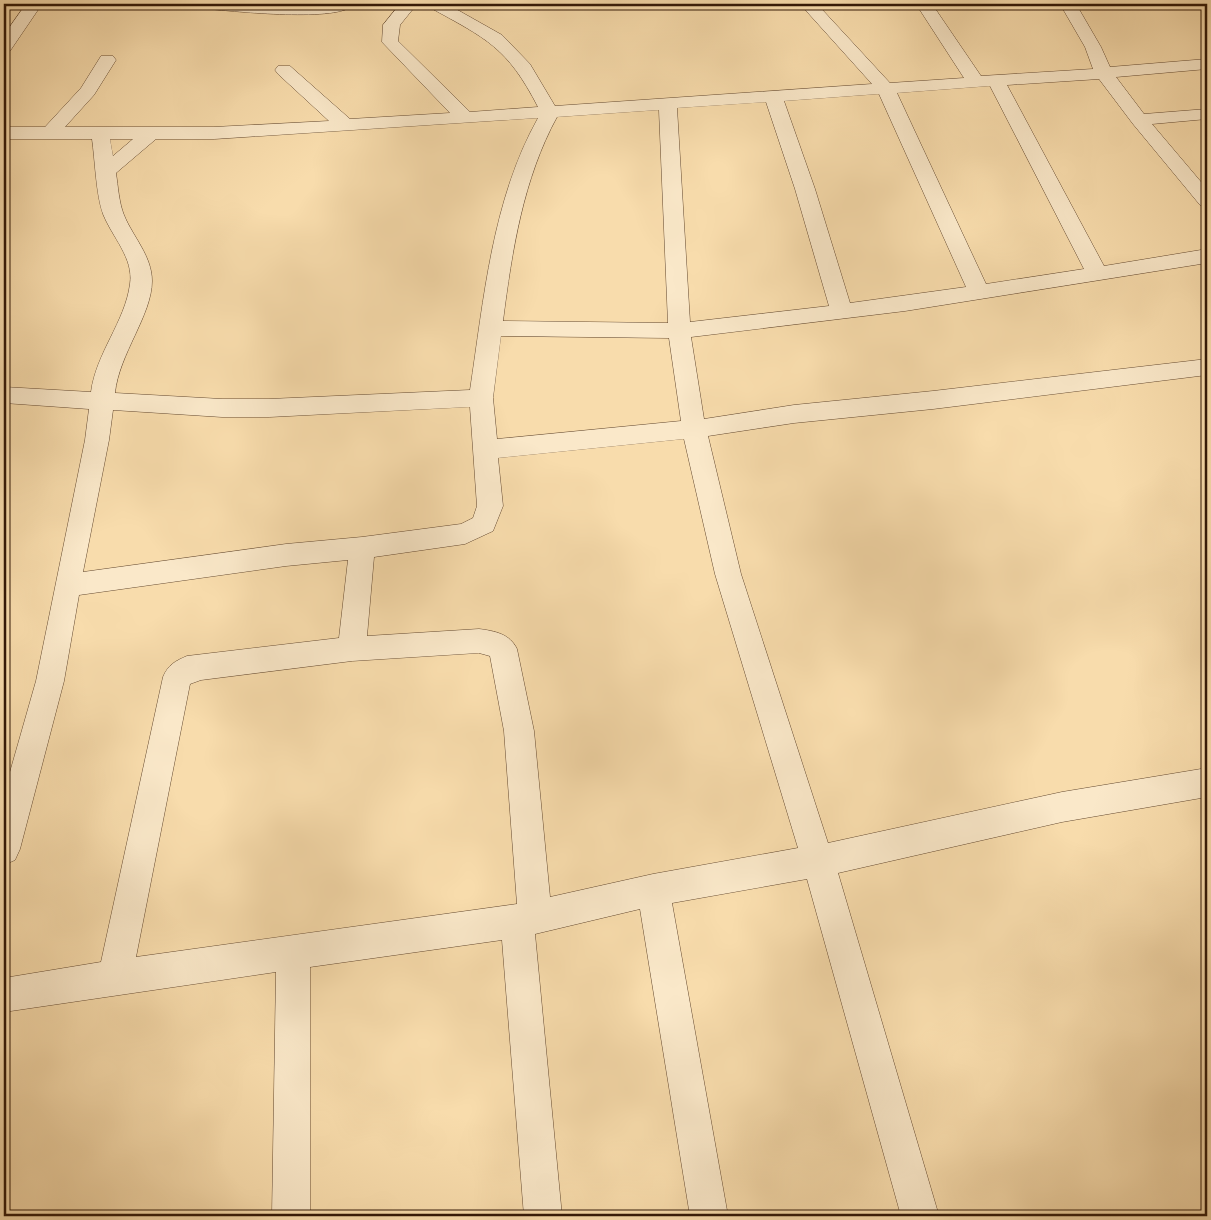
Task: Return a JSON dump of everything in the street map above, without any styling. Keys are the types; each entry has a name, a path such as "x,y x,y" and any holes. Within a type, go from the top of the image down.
{"street":[{"path":"4,47 34,4"},
{"path":"209,4 301,12 346,4"},
{"path":"409,4 391,24 388,34 390,42 465,118"},
{"path":"434,4 483,31 512,52 530,76 550,112"},
{"path":"808,4 886,89 979,291"},
{"path":"924,4 976,82"},
{"path":"1068,4 1093,47 1104,74 1139,120 1198,180 1207,201"},
{"path":"50,133 88,91 107,60"},
{"path":"4,133 214,133 465,118 1104,74 1207,64"},
{"path":"284,70 344,124"},
{"path":"996,81 1096,272"},
{"path":"773,96 805,189 842,312"},
{"path":"668,103 679,331 694,429 728,574 818,861 920,1216"},
{"path":"67,585 286,555 362,548 465,534 484,524 490,506 481,398 498,276 516,194 532,146 550,112"},
{"path":"1139,120 1207,114"},
{"path":"4,849 50,681 103,402 106,376 116,347 136,306 141,283 140,265 113,212 100,133"},
{"path":"106,172 151,133"},
{"path":"491,328 679,331 842,312 1207,256"},
{"path":"485,450 574,439 694,429 794,414 933,400 1207,367"},
{"path":"4,395 174,406 269,408 481,398"},
{"path":"352,650 362,548"},
{"path":"115,977 177,677 187,669 352,650 479,641 493,643 503,649 519,731 526,919 543,1216"},
{"path":"4,995 115,977 526,919 653,890 818,861 1062,807 1207,782"},
{"path":"653,890 709,1216"},
{"path":"291,1216 293,953"}]}
